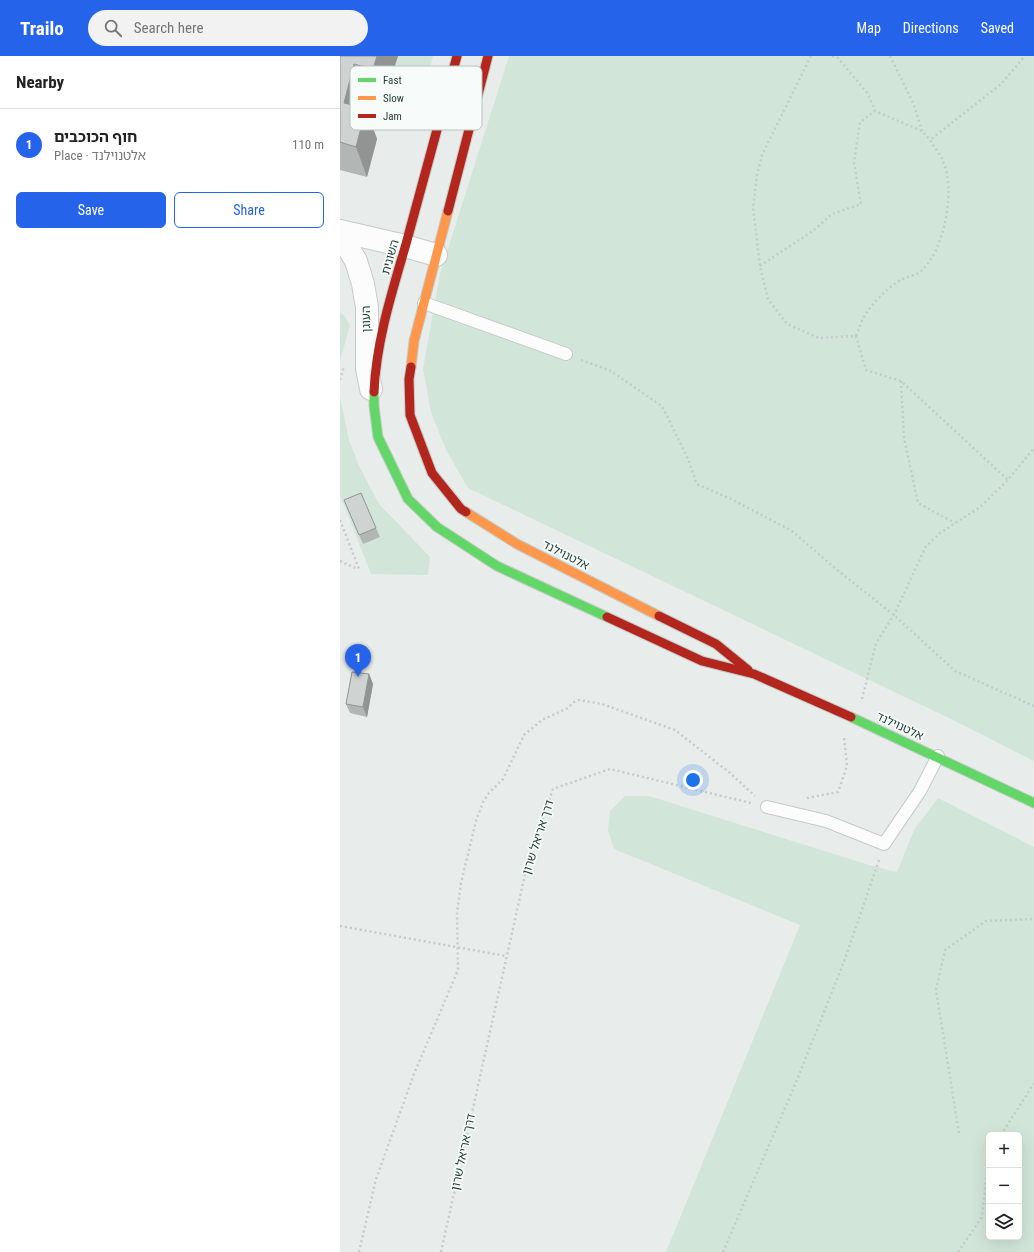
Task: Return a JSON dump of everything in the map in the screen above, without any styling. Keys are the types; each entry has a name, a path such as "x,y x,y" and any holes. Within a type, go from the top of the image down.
{"street":[{"name":"השונית","path":"454,66 457,56"},
{"path":"482,79 488,56"},
{"name":"השונית","path":"391,466 378,437 374,406 375,378 381,342 394,286 437,130"},
{"path":"424,303 469,130"},
{"path":"340,231 405,246 436,255"},
{"name":"העוגן","path":"340,240 346,244 356,261 364,284 367,307 367,368 374,406"},
{"name":"אלטנוילנד","path":"424,303 413,348 409,379 410,415 432,473 461,509 517,544 716,644 754,674"},
{"name":"אלטנוילנד","path":"391,466 408,499 437,527 497,566 702,661 754,674 938,756 1034,803"}],"lane":[{"path":"424,303 566,354"},
{"path":"767,807 826,821 884,844 920,791 938,756"}],"path":[{"path":"811,56 762,155 757,174 753,208 760,266 768,299 787,324 819,338 856,336"},
{"path":"832,56 838,58 868,94 874,110 922,131"},
{"path":"890,56 914,105 922,131 930,140 943,162 949,189 946,215 941,241 930,260 920,272 901,280 882,295 863,319 856,336 866,370 901,381 1008,480"},
{"path":"930,140 1001,84 1026,56"},
{"path":"760,266 814,230 832,214 861,204 854,163 860,122 874,110"},
{"path":"566,354 609,370 662,406 688,458 697,484 733,500 792,531 836,569 894,615 955,671 1034,706"},
{"path":"340,380 344,364"},
{"path":"901,381 904,438 918,503 955,523"},
{"path":"858,720 876,643 894,615 926,546 940,533 980,507 1008,480 1034,448"},
{"path":"340,520 359,569 340,561"},
{"path":"359,1252 376,1179 414,1074 458,970 459,948 457,943 457,913 461,884 476,821 488,793 503,779 524,735 542,720 568,708 574,702 579,700 602,704 675,730 730,773 767,807"},
{"path":"806,798 838,792 847,766 842,713"},
{"name":"דרך אריאל שרון","path":"441,1252 528,861 553,789 610,769 767,807"},
{"path":"723,1252 796,1080 845,959 884,844"},
{"path":"959,1133 936,990 944,950 986,920 1034,919"},
{"path":"340,926 506,956"},
{"path":"1003,1132 1034,1083"},
{"path":"958,1252 982,1217 987,1168"}],"green space":[{"path":"398,56 433,56 430,66 394,66"},
{"path":"509,56 1034,56 1034,761 955,721 468,488 446,450 431,412 423,369 440,274"},
{"path":"340,313 344,315 350,325 340,361"},
{"path":"340,397 349,440 359,466 379,504 430,557 428,575 371,574 340,495"},
{"path":"625,796 649,796 866,864 897,872 914,830 938,798 1034,847 1034,1252 666,1252 800,925 614,849 608,831 610,811"}],"building":[{"path":"340,56 377,56 374,66 362,66 354,64 353,66 350,66 350,80 344,103 350,104 350,130 360,130 356,147 340,142"},
{"path":"361,493 376,528 359,535 344,500"},
{"path":"352,672 369,674 363,707 346,704"}],"traffic: fast":[{"path":"374,392 374,406 378,437 408,499 437,527 497,566 607,617"},
{"path":"851,717 1034,803"}],"traffic: slow":[{"path":"411,367 414,341 448,211"},
{"path":"466,512 517,544 659,616"}],"traffic: jam":[{"path":"454,66 457,56"},
{"path":"482,79 488,56"},
{"path":"374,392 375,373 381,336 437,130"},
{"path":"448,211 469,130"},
{"path":"411,367 409,379 410,415 432,473 461,509 466,512"},
{"path":"659,616 716,644 748,670"},
{"path":"607,617 702,661 754,674 851,717"}],"place":[{"name":"חוף הכוכבים","path":"358,677"}]}
